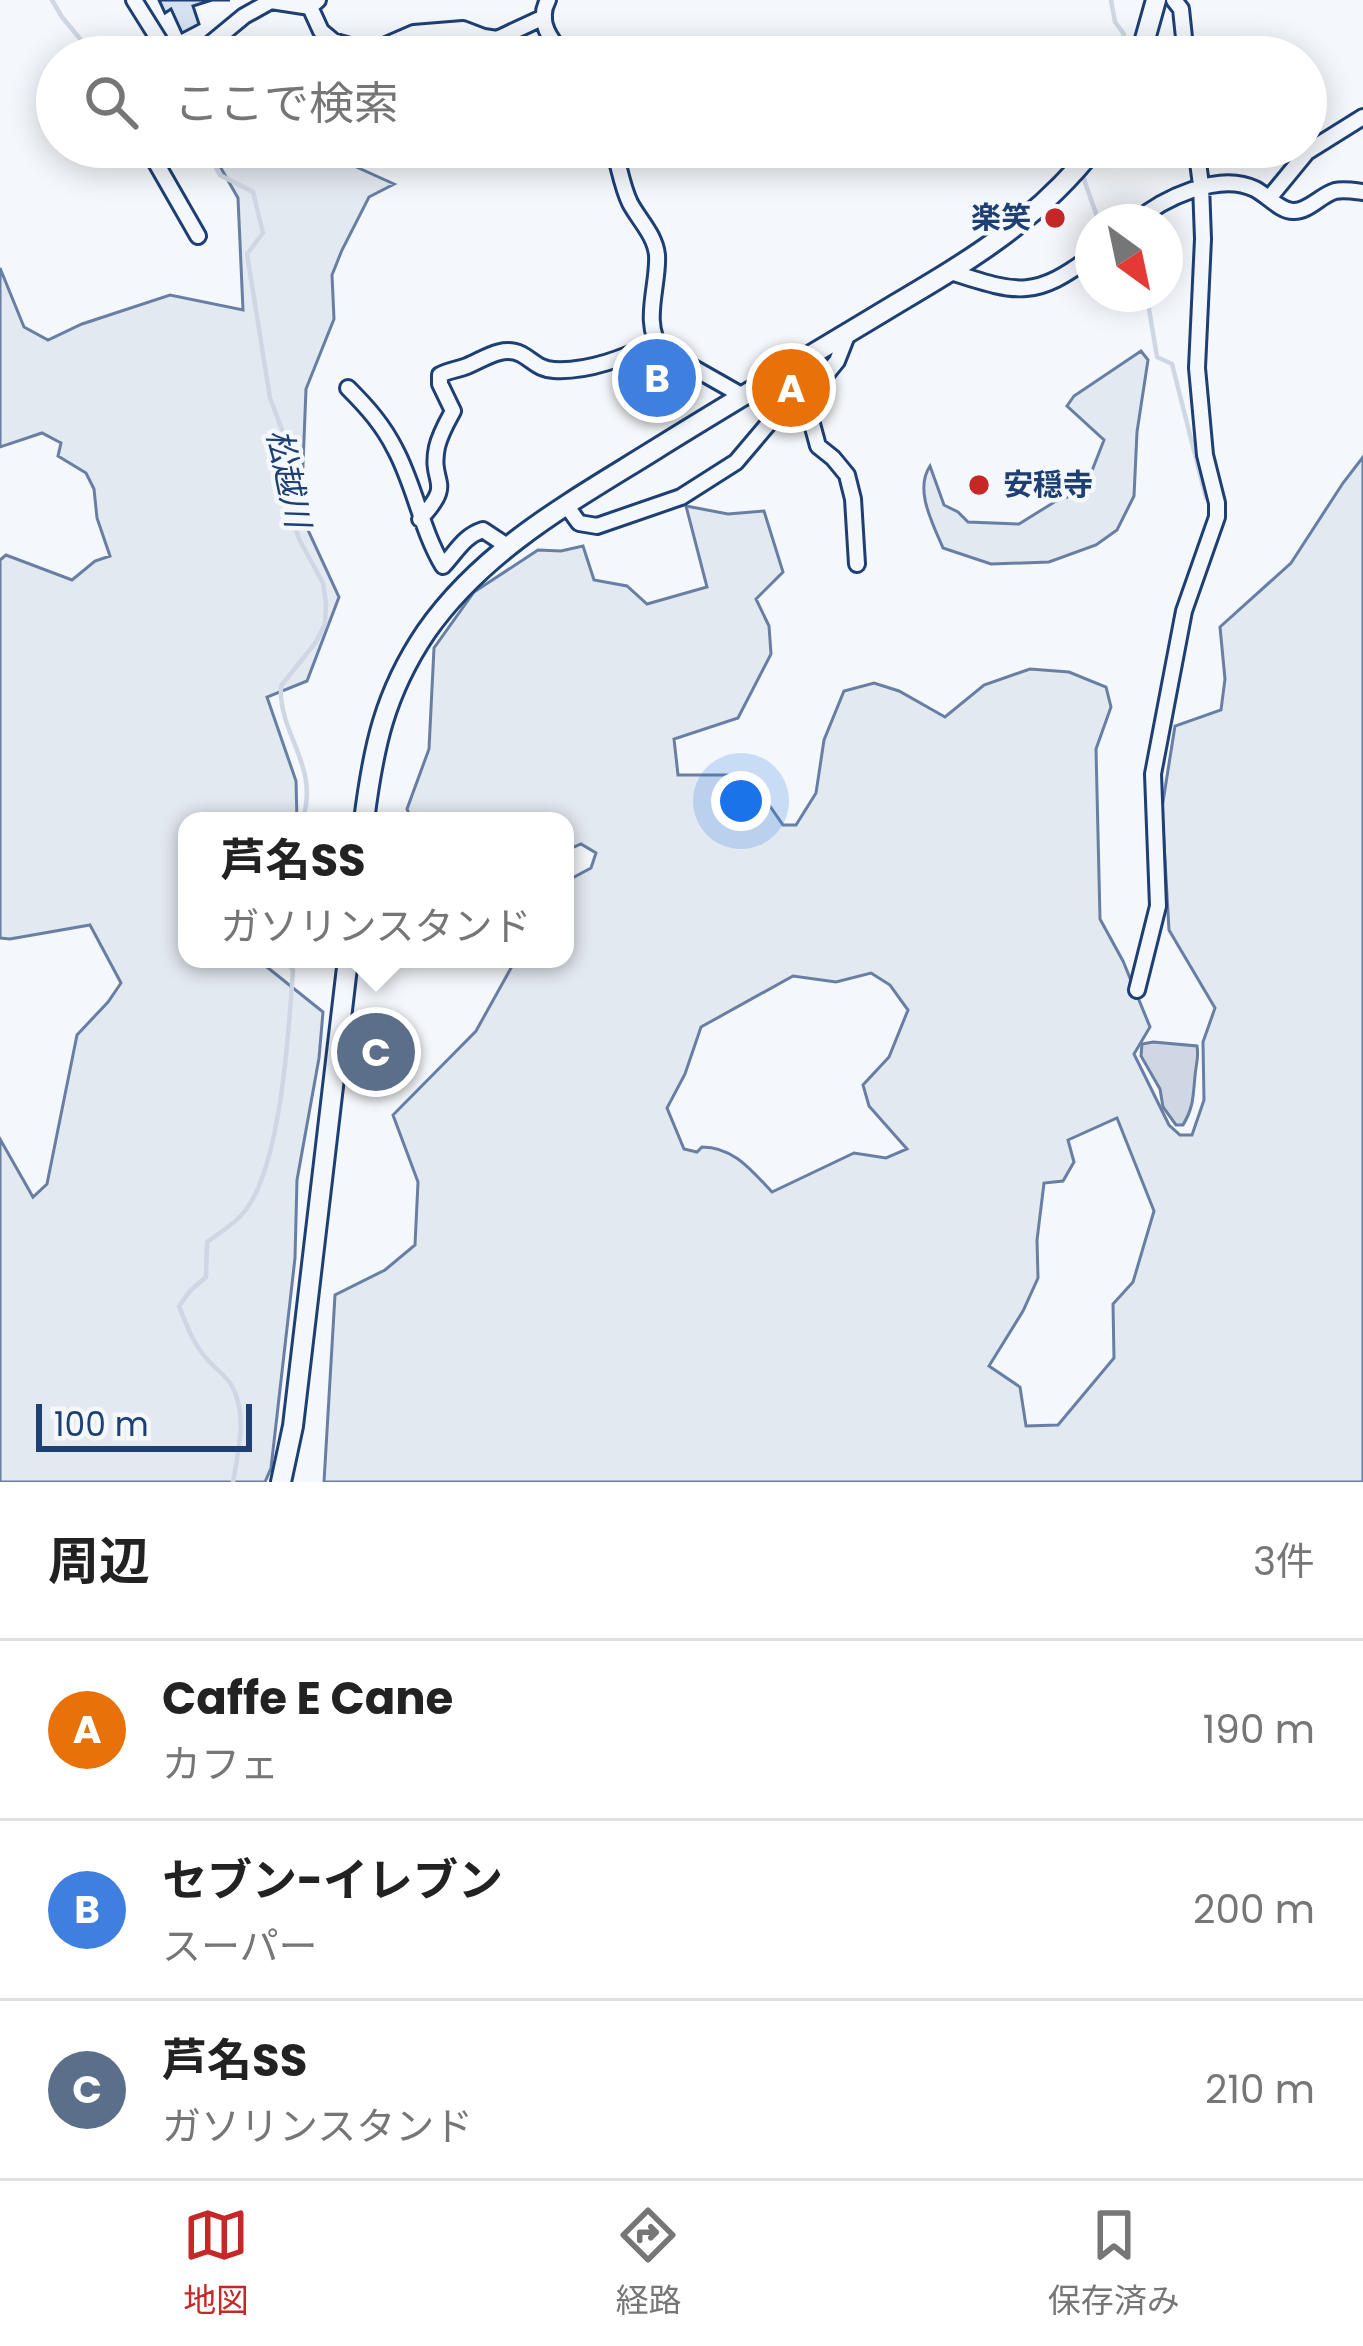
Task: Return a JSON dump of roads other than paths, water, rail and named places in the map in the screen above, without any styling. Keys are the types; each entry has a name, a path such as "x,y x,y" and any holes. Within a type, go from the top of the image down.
{"street":[{"path":"134,0 155,36"},
{"path":"548,0 543,9 544,28 550,36"},
{"path":"1146,36 1156,0"},
{"path":"1174,0 1181,9 1184,36"},
{"path":"220,36 271,1 314,4 321,31 327,36"},
{"path":"501,36 544,17"},
{"path":"407,36 463,29 479,36"},
{"path":"1327,140 1363,117"},
{"path":"159,168 198,236"},
{"path":"619,168 627,198 656,244 652,316 656,343 743,396"},
{"path":"365,812 378,735 405,669 449,604 507,546 743,396 951,272 1012,231 1079,168"},
{"path":"1137,990 1158,906 1153,774 1184,611 1217,517 1205,455 1198,368 1199,168"},
{"path":"1270,197 1294,168"},
{"path":"1161,204 1202,185 1248,185 1286,211 1298,212 1337,190 1363,192"},
{"path":"951,272 1006,289 1037,288 1075,269"},
{"path":"566,506 578,523 597,526 681,497 736,462 769,422 805,398 837,361 848,333"},
{"path":"420,519 441,490 436,449 454,411 440,383 445,371 513,351 539,369 573,369 627,356 656,343"},
{"path":"348,388 374,413 398,453 420,519 443,566 469,535 483,530 507,546"},
{"path":"805,398 818,446 847,475 854,499 857,564"},
{"path":"281,1482 292,1426 347,968"}],"waterway":[{"name":"松越川","path":"52,0 78,36"},
{"path":"1111,0 1123,36"},
{"name":"松越川","path":"216,168 220,175 253,192 263,233 247,254 270,398 284,435 289,507 299,539 323,583 326,603 325,624 316,642 281,686 286,720 303,767 304,812"},
{"path":"1081,171 1093,204"},
{"path":"1150,312 1157,357 1172,364 1206,498"},
{"name":"松越川","path":"233,1482 240,1434 237,1397 197,1346 179,1306 206,1277 207,1242 244,1212 267,1164 281,1097 291,968"}],"place":[{"name":"楽笑","path":"1055,218"},
{"name":"セブン-イレブン","path":"657,378"},
{"name":"Caffe E Cane","path":"791,388"},
{"name":"安穏寺","path":"979,485"},
{"name":"芦名SS","path":"376,1052"}]}
